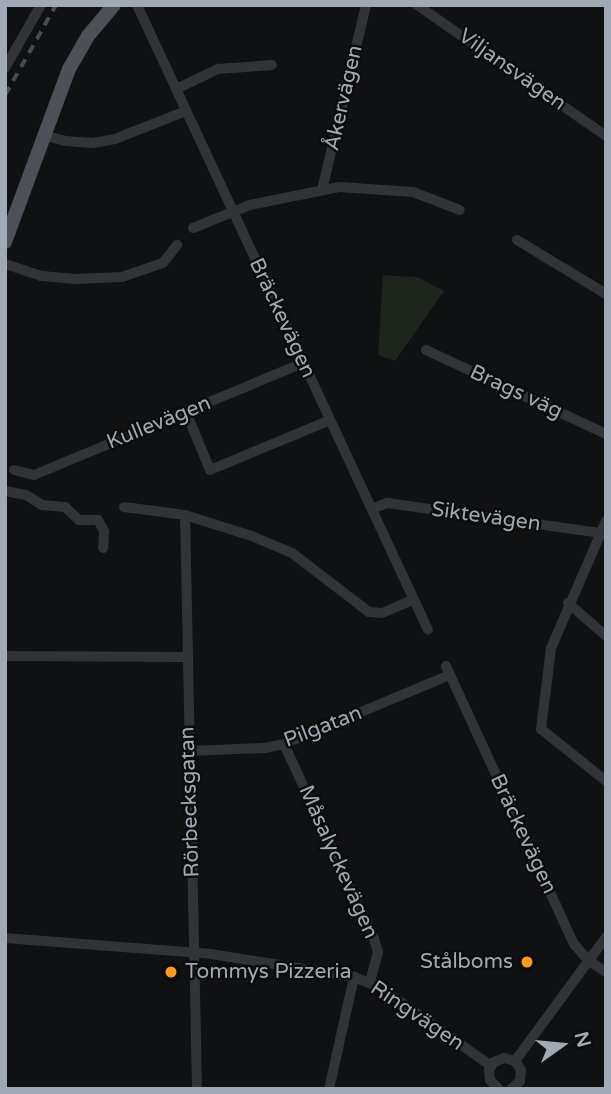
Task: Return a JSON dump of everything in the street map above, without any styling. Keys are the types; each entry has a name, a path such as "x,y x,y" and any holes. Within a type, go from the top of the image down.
{"main road":[{"path":"5,242 69,69 88,36 114,5"}],"street":[{"path":"5,68 41,5"},
{"name":"Bräckevägen","path":"137,5 428,630"},
{"name":"Åkervägen","path":"322,190 366,5"},
{"name":"Viljansvägen","path":"417,5 606,136"},
{"path":"176,89 218,69 272,65"},
{"path":"43,135 65,141 93,143 116,139 186,111"},
{"path":"193,228 232,211 339,187 413,192 460,210"},
{"path":"517,240 606,294"},
{"path":"5,264 41,276 94,280 145,271 163,263 177,245"},
{"name":"Brags väg","path":"426,350 606,434"},
{"name":"Kullevägen","path":"14,470 34,475 303,363"},
{"path":"186,412 210,470 330,420"},
{"path":"5,491 26,495 42,505 65,508 79,520 98,520 104,531 103,548"},
{"name":"Siktevägen","path":"372,509 387,503 600,533"},
{"path":"124,507 185,515 218,523 292,553 369,612 382,612 413,600"},
{"name":"Rörbecksgatan","path":"185,515 186,657 198,1089"},
{"path":"606,521 568,603 549,661 541,729 606,781"},
{"path":"568,603 606,636"},
{"path":"5,656 186,657"},
{"name":"Bräckevägen","path":"448,671 574,944 589,961"},
{"name":"Pilgatan","path":"189,751 265,748 284,744 448,671"},
{"name":"Måsalyckevägen","path":"284,744 374,939 378,951 370,982"},
{"path":"514,1061 606,937"},
{"name":"Ringvägen","path":"5,938 195,952 354,977 370,982 491,1066"},
{"path":"589,961 606,972"},
{"path":"328,1089 354,977"},
{"path":"496,1088 489,1075 491,1066 504,1058 514,1061 521,1070 517,1087"}],"shaded area":[{"path":"383,275 417,277 444,291 395,361 378,355"}],"railway":[{"path":"5,95 56,5"}],"place":[{"name":"Stålboms","path":"527,962"},
{"name":"Tommys Pizzeria","path":"171,972"}]}
